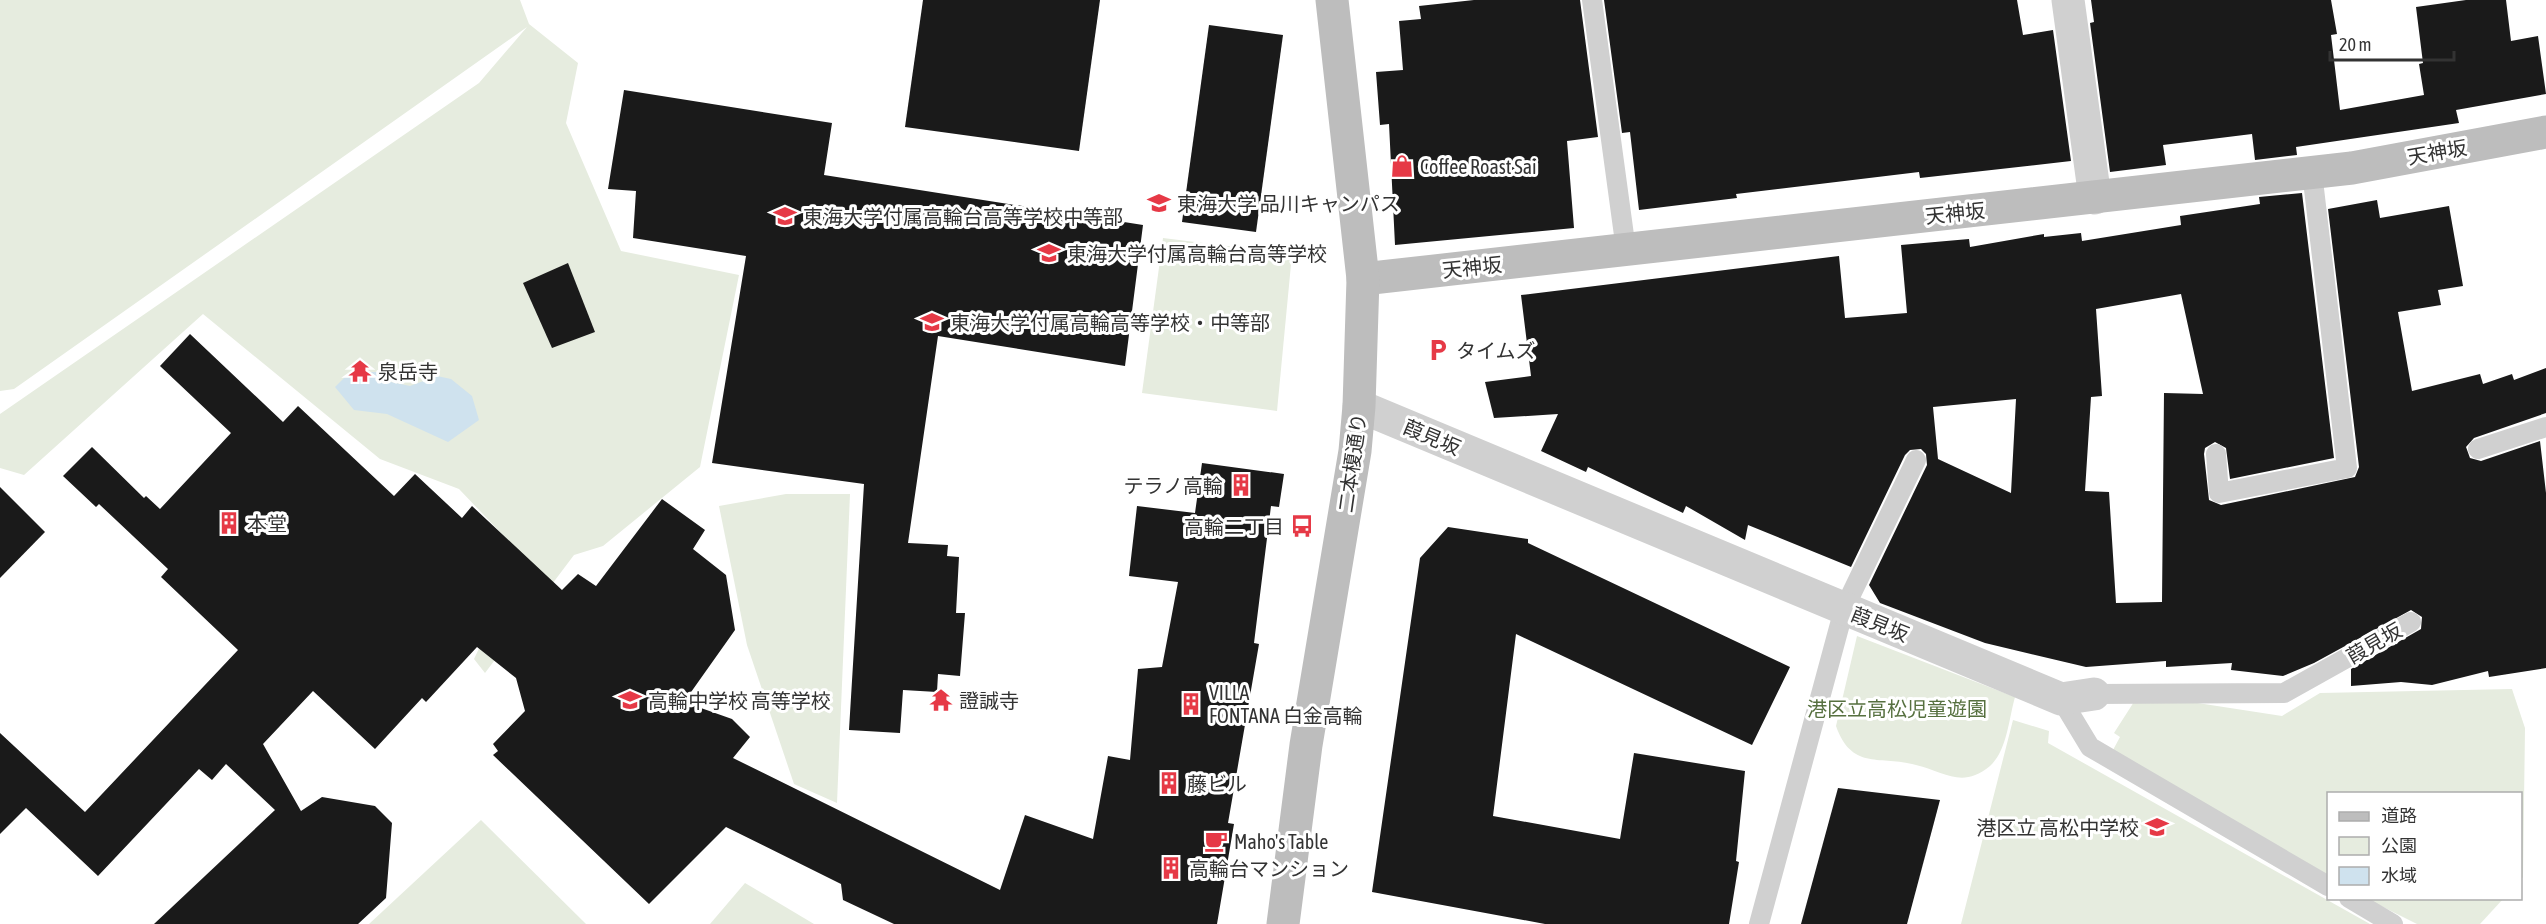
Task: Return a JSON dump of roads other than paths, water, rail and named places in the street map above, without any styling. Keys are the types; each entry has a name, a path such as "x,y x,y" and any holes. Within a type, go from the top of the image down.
{"street":[{"name":"二本榎通り","path":"1283,924 1306,745 1355,451 1359,406 1363,279 1332,0"},
{"path":"2068,0 2095,198"},
{"name":"天神坂","path":"1363,279 2312,172 2546,132"},
{"name":"葭見坂","path":"1359,406 2061,699 2094,694"}],"lane":[{"path":"1592,0 1626,250"},
{"path":"2216,454 2218,493 2347,468 2312,172"},
{"path":"2478,449 2546,428"},
{"path":"1759,924 1844,609 1916,460"},
{"name":"葭見坂","path":"2094,694 2284,693 2410,622"},
{"path":"2061,699 2090,747 2327,885"},
{"path":"2352,900 2393,924"}],"water":[{"path":"350,372 385,372 391,382 410,386 437,376 451,379 472,396 479,420 448,442 387,414 354,410 335,387"}],"place":[{"name":"Coffee Roast Sai","path":"1402,166"},
{"name":"東海大学 品川キャンパス","path":"1159,203"},
{"name":"東海大学付属高輪台高等学校中等部","path":"785,216"},
{"name":"東海大学付属高輪台高等学校","path":"1049,253"},
{"name":"東海大学付属高輪高等学校・中等部","path":"932,322"},
{"name":"タイムズ","path":"1438,350"},
{"name":"泉岳寺","path":"360,371"},
{"name":"テラノ高輪","path":"1241,485"},
{"name":"本堂","path":"229,523"},
{"name":"高輪二丁目","path":"1302,526"},
{"name":"高輪中学校 高等学校","path":"630,700"},
{"name":"證誠寺","path":"941,700"},
{"name":"VILLA FONTANA 白金高輪","path":"1191,704"},
{"name":"藤ビル","path":"1169,783"},
{"name":"港区立 高松中学校","path":"2157,827"},
{"name":"Maho's Table","path":"1216,841"},
{"name":"高輪台マンション","path":"1171,868"}],"park label":[{"name":"港区立高松児童遊園","path":"1897,708"}]}
